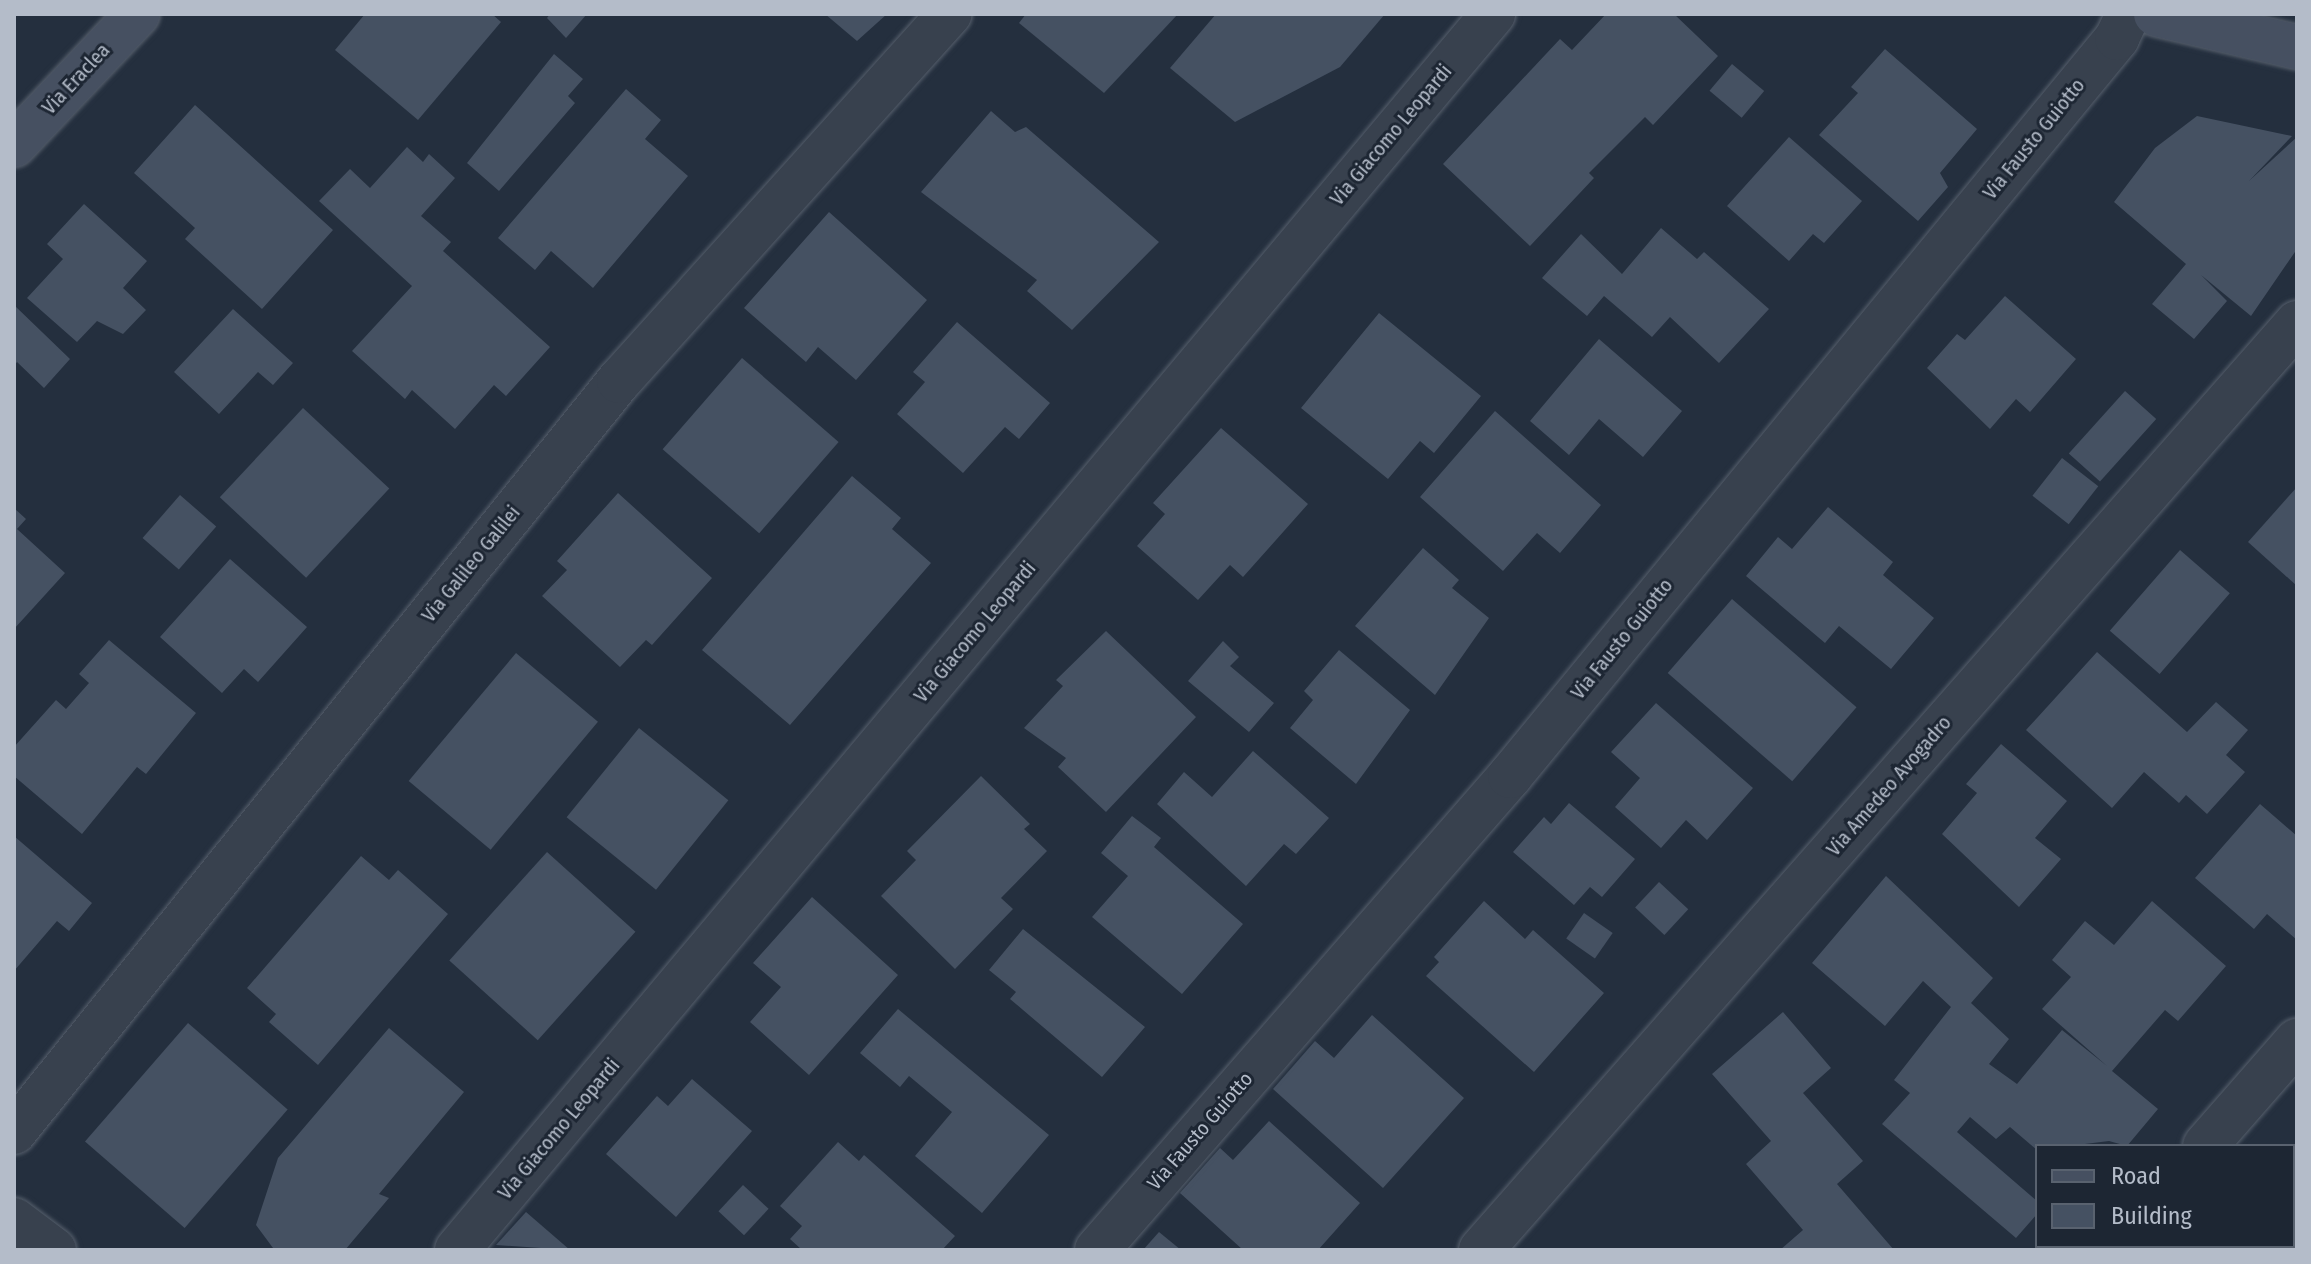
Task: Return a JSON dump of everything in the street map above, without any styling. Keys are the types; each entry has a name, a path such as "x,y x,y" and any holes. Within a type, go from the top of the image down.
{"street":[{"name":"Via Eraclea","path":"14,145 138,14"},
{"name":"Via Galileo Galilei","path":"14,1132 619,381 949,14"},
{"name":"Via Giacomo Leopardi","path":"457,1250 1493,14"},
{"name":"Via Fausto Guiotto","path":"1097,1250 1510,776 2117,38 2128,14"},
{"path":"2156,14 2297,47"},
{"name":"Via Amedeo Avogadro","path":"1481,1250 2297,323"},
{"path":"2207,1144 2297,1041"},
{"path":"14,1220 54,1250"}],"building":[{"path":"365,14 492,14 501,22 418,120 335,50"},
{"path":"550,14 587,14 566,38 547,18"},
{"path":"825,14 887,14 857,41"},
{"path":"1026,14 1178,14 1104,93 1019,23"},
{"path":"1216,14 1385,14 1340,67 1235,122 1170,68"},
{"path":"1606,14 1674,14 1718,56 1653,125 1645,117 1589,173 1594,178 1530,246 1443,164 1560,39 1572,50"},
{"path":"1885,49 1977,129 1940,173 1948,187 1918,221 1819,135 1858,93 1851,87"},
{"path":"554,54 583,79 568,96 575,103 499,191 467,163"},
{"path":"1732,64 1764,91 1742,118 1710,91"},
{"path":"626,89 661,120 645,139 688,176 593,288 551,251 535,270 498,238"},
{"path":"195,105 333,230 262,309 185,239 195,228 134,173"},
{"path":"991,111 1015,132 1026,127 1159,242 1072,330 1027,291 1037,280 921,192"},
{"path":"2197,116 2292,136 2249,181 2297,137 2297,249 2251,316 2201,275 2227,301 2194,339 2152,304 2186,264 2114,202 2155,148"},
{"path":"1789,137 1862,201 1824,243 1813,234 1789,261 1727,206"},
{"path":"407,147 423,162 429,154 455,178 421,216 451,242 443,251 550,347 506,396 494,385 455,429 412,390 405,399 352,351 412,286 319,201 350,169 370,188"},
{"path":"84,204 147,261 123,288 146,310 123,334 97,321 77,342 27,298 63,259 47,244"},
{"path":"829,212 927,300 856,380 818,347 806,362 744,308"},
{"path":"1661,228 1697,259 1704,252 1769,309 1719,363 1670,317 1652,337 1604,296 1587,316 1542,278 1581,234 1622,274"},
{"path":"2005,296 2076,359 2030,412 2016,399 1990,429 1927,368 1957,334 1965,340"},
{"path":"14,305 70,359 44,388 17,362 14,366"},
{"path":"233,309 293,363 273,385 258,372 219,414 174,372"},
{"path":"1379,313 1481,396 1434,453 1420,441 1388,479 1301,408"},
{"path":"957,322 1050,403 1019,439 1005,427 963,473 897,414 925,382 913,372"},
{"path":"1599,339 1682,411 1643,457 1599,419 1569,455 1530,421"},
{"path":"742,358 839,442 759,533 663,449"},
{"path":"2125,391 2156,419 2100,482 2069,453"},
{"path":"303,408 389,488 306,578 220,497"},
{"path":"1495,411 1601,505 1560,553 1537,533 1503,571 1420,497"},
{"path":"1221,428 1308,504 1243,577 1230,565 1198,600 1137,546 1165,514 1153,503"},
{"path":"2062,458 2098,486 2069,524 2032,496"},
{"path":"852,476 901,518 892,529 931,563 790,725 702,650"},
{"path":"2297,487 2297,586 2248,542"},
{"path":"618,493 712,578 652,645 646,640 620,667 542,596 567,570 557,561"},
{"path":"180,495 216,526 179,570 143,538"},
{"path":"1828,507 1893,562 1883,575 1934,618 1891,669 1839,626 1825,643 1746,576 1778,537 1792,549"},
{"path":"14,508 26,519 17,529 65,573 14,629"},
{"path":"1423,548 1459,580 1452,588 1489,618 1435,695 1355,626"},
{"path":"2180,550 2230,593 2160,674 2110,631"},
{"path":"230,559 307,627 258,682 244,669 222,693 160,637"},
{"path":"1732,599 1857,707 1792,781 1668,673"},
{"path":"1106,631 1196,717 1106,812 1058,767 1066,758 1024,728 1063,686 1056,680"},
{"path":"109,640 196,713 146,774 137,767 82,834 14,776 14,747 56,700 66,709 89,683 79,674"},
{"path":"1223,641 1239,657 1230,666 1274,703 1249,732 1188,681"},
{"path":"1339,650 1410,710 1356,784 1290,728 1313,700 1304,691"},
{"path":"2097,652 2187,732 2216,702 2248,730 2226,755 2245,772 2207,814 2186,795 2179,803 2144,772 2112,808 2026,730"},
{"path":"516,653 598,722 491,850 409,781"},
{"path":"1656,703 1753,788 1707,840 1686,820 1661,848 1615,807 1640,778 1611,752"},
{"path":"639,728 728,800 656,890 567,817"},
{"path":"2001,744 2067,801 2035,838 2061,859 2019,907 1942,834 1977,793 1966,784"},
{"path":"1253,751 1329,818 1296,854 1284,844 1246,886 1157,804 1184,772 1212,797"},
{"path":"981,776 1030,824 1024,829 1047,851 1001,898 1013,909 955,969 881,896 916,860 907,851"},
{"path":"1569,803 1635,859 1602,897 1590,887 1574,905 1513,852 1544,817 1551,824"},
{"path":"2260,804 2297,836 2297,940 2267,914 2254,929 2195,878"},
{"path":"1132,816 1161,838 1154,847 1243,924 1182,994 1092,917 1128,876 1101,853"},
{"path":"14,836 92,903 69,931 57,921 14,971"},
{"path":"547,852 635,932 538,1040 449,960"},
{"path":"361,856 389,880 398,870 448,914 318,1065 269,1022 276,1014 247,988"},
{"path":"1886,876 1993,978 1971,1003 2009,1039 1989,1064 2017,1084 2062,1030 2107,1066 2042,1009 2071,977 2052,960 2085,921 2114,945 2152,901 2226,966 2178,1021 2165,1010 2112,1071 2158,1109 2129,1144 2109,1141 2035,1144 2035,1148 2010,1127 1996,1139 1970,1117 1957,1132 2035,1199 2035,1216 2016,1238 1882,1124 1910,1093 1894,1080 1951,1007 1923,981 1885,1026 1812,963"},
{"path":"1659,882 1688,909 1664,935 1635,908"},
{"path":"812,897 898,975 809,1075 750,1022 781,987 753,963"},
{"path":"1484,901 1525,939 1533,930 1604,993 1534,1072 1426,976 1439,962 1434,957"},
{"path":"1584,913 1613,933 1595,958 1566,938"},
{"path":"1023,929 1145,1027 1102,1077 1010,999 1016,992 989,970"},
{"path":"898,1009 1049,1135 982,1213 915,1156 952,1112 909,1076 900,1087 860,1053"},
{"path":"1783,1012 1831,1068 1803,1093 1863,1161 1837,1184 1894,1250 1780,1250 1803,1230 1746,1164 1771,1141 1712,1074"},
{"path":"1372,1015 1464,1098 1383,1188 1273,1089 1315,1041 1334,1058"},
{"path":"188,1023 288,1110 185,1228 85,1141"},
{"path":"389,1028 464,1092 379,1194 389,1198 345,1250 273,1248 256,1225 278,1158"},
{"path":"692,1079 752,1131 676,1217 606,1154 657,1096 668,1106"},
{"path":"1269,1121 1360,1203 1318,1250 1243,1250 1180,1193 1220,1148 1233,1160"},
{"path":"838,1142 859,1161 864,1155 955,1236 942,1250 802,1250 790,1239 802,1226 780,1206"},
{"path":"743,1185 769,1209 744,1235 718,1211"},
{"path":"526,1212 570,1250 496,1245"},
{"path":"1159,1232 1181,1250 1143,1250"}]}
